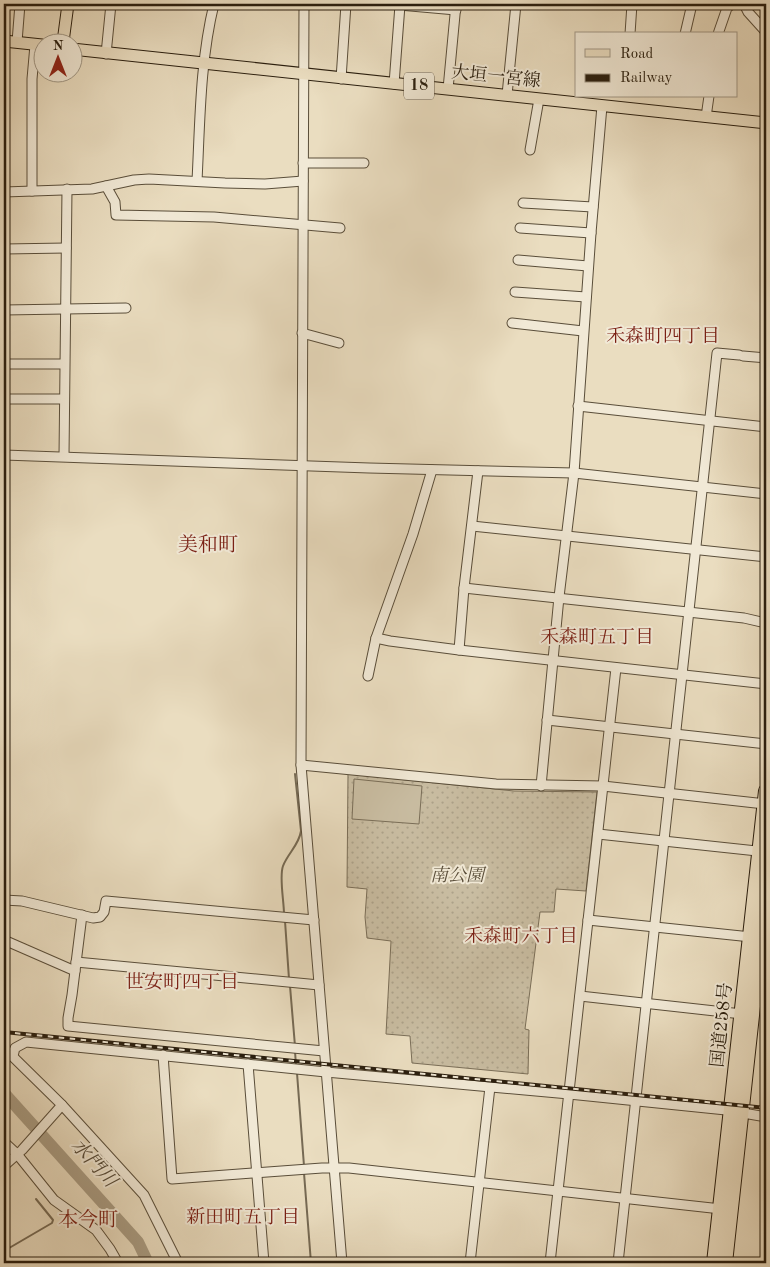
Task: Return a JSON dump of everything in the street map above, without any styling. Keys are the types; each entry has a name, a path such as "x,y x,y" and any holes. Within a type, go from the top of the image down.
{"highway":[{"name":"国道258号","path":"724,1263 737,1113 742,1014 750,937 763,852 765,797"},
{"name":"国道258号","path":"714,1263 752,1015 766,887"}],"main road":[{"path":"64,32 68,4"},
{"path":"4,41 32,44"},
{"name":"大垣一宮線","path":"82,50 766,123"}],"street":[{"path":"17,42 20,4"},
{"path":"106,54 112,4"},
{"path":"197,182 204,64 208,26 214,4"},
{"path":"304,4 301,765 342,1263"},
{"path":"341,79 346,4"},
{"path":"388,4 456,7 448,89"},
{"path":"507,95 516,4"},
{"path":"630,32 632,4"},
{"path":"685,32 692,4"},
{"path":"719,32 727,8 732,4"},
{"path":"744,4 748,12 766,32"},
{"path":"394,84 400,5"},
{"path":"32,82 32,191"},
{"path":"706,117 709,98"},
{"path":"530,150 539,99"},
{"path":"541,786 559,598 574,473 588,266 602,106"},
{"path":"303,163 364,163"},
{"path":"4,192 67,190 149,179 265,184 303,181"},
{"path":"106,186 115,202 116,215 214,217 340,228"},
{"path":"64,456 67,190"},
{"path":"523,203 593,207"},
{"path":"520,228 591,233"},
{"path":"4,248 66,248"},
{"path":"518,260 588,266"},
{"path":"515,292 586,298"},
{"path":"4,310 126,308"},
{"path":"512,323 584,330"},
{"path":"302,333 339,343"},
{"path":"618,1263 718,353 766,358"},
{"path":"4,364 64,364"},
{"path":"4,399 64,399"},
{"path":"578,406 766,427"},
{"path":"4,455 574,473 766,494"},
{"path":"368,676 376,638 413,534 432,470"},
{"path":"458,650 478,471"},
{"path":"472,526 766,557"},
{"path":"464,588 744,618 766,623"},
{"path":"376,638 458,650 766,684"},
{"path":"550,1263 616,668"},
{"path":"547,720 766,744"},
{"path":"301,765 453,781 541,786 602,786 670,794 765,797"},
{"path":"598,834 763,852"},
{"path":"4,900 22,901 93,918 100,917 104,912 106,901 314,920"},
{"path":"82,915 68,1026 324,1051"},
{"path":"588,920 750,937"},
{"path":"4,940 76,966 320,985"},
{"path":"580,996 742,1014"},
{"path":"13,1056 15,1048 26,1042 569,1094 766,1116"},
{"path":"4,1048 144,1195 178,1263"},
{"path":"163,1055 172,1179 334,1167 721,1209"},
{"path":"248,1064 264,1263"},
{"path":"470,1263 490,1087"},
{"path":"4,1166 61,1107"},
{"path":"4,1142 19,1152 54,1200 96,1230 118,1263"}],"green space":[{"name":"南公園","path":"348,774 514,791 597,792 586,891 556,889 554,912 540,912 525,1029 529,1030 528,1074 412,1063 410,1036 386,1034 391,941 367,938 365,917 367,889 347,887"},
{"path":"354,779 422,786 419,824 352,819"}],"waterway":[{"path":"284,914 283,866 298,841 301,831 295,774"},
{"path":"285,921 289,979"},
{"path":"290,986 295,1046"},
{"path":"295,1051 296,1066"},
{"path":"297,1073 304,1166"},
{"name":"水門川","path":"4,1093 138,1242 148,1263"},
{"path":"304,1173 311,1263"},
{"path":"4,1251 52,1223 53,1220 36,1199"}],"railway":[{"path":"4,1032 766,1108"}],"district":[{"name":"禾森町四丁目","path":"663,337"},
{"name":"美和町","path":"208,546"},
{"name":"禾森町五丁目","path":"597,638"},
{"name":"禾森町六丁目","path":"521,937"},
{"name":"世安町四丁目","path":"182,983"},
{"name":"新田町五丁目","path":"243,1218"},
{"name":"本今町","path":"88,1221"}]}
